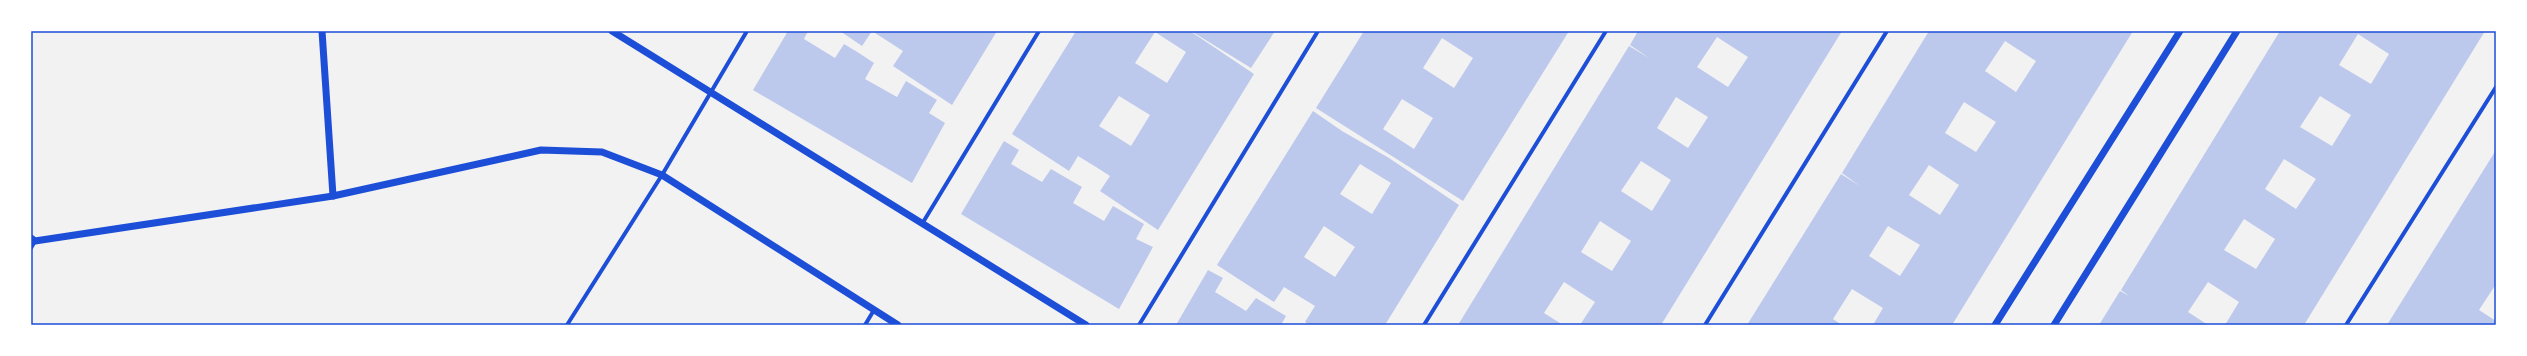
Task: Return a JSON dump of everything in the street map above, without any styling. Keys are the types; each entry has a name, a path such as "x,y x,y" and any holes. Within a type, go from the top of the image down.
{"street":[{"path":"322,31 333,196"},
{"path":"612,31 1086,325"},
{"path":"567,325 662,175 747,31"},
{"path":"922,224 1039,31"},
{"path":"1138,325 1318,31"},
{"path":"1424,325 1606,31"},
{"path":"1705,325 1887,31"},
{"path":"1995,325 2180,31"},
{"path":"2054,325 2237,31"},
{"path":"2346,325 2496,87"},
{"path":"31,248 33,239 333,196 541,150 602,152 662,175 898,325"},
{"path":"864,325 874,310"}],"building":[{"path":"788,31 808,31 804,39 835,58 844,44 859,53 874,63 865,79 897,97 906,81 937,100 929,113 945,123 912,183 753,90"},
{"path":"840,31 872,31 862,46"},
{"path":"872,31 997,31 952,105 893,66 903,51"},
{"path":"1076,31 1190,31 1254,74 1158,230 1100,191 1110,176 1078,156 1069,171 1012,134","holes":["1155,32 1186,52 1167,83 1135,63","1119,96 1150,115 1131,146 1099,126"]},
{"path":"1191,31 1275,31 1251,68"},
{"path":"1364,31 1569,31 1463,201 1316,108","holes":["1442,38 1473,58 1454,88 1423,68","1402,99 1433,118 1414,149 1383,129"]},
{"path":"1638,31 1842,31 1661,325 1580,325 1595,302 1564,282 1544,313 1563,325 1458,325 1629,46 1649,58 1630,45","holes":["1717,37 1748,57 1728,87 1697,67","1676,97 1708,117 1688,148 1657,128","1641,161 1671,180 1652,211 1621,191","1600,221 1631,241 1612,271 1581,252"]},
{"path":"1929,31 2133,31 1952,325 1873,325 1883,308 1852,289 1833,319 1842,325 1747,325 1841,174 1860,186 1842,173","holes":["2005,41 2036,61 2016,92 1985,71","1964,102 1996,122 1976,152 1945,133","1929,165 1959,185 1940,215 1909,195","1888,226 1920,245 1900,276 1869,256"]},
{"path":"2280,31 2485,31 2304,325 2225,325 2239,302 2208,282 2188,312 2208,325 2099,325 2120,291 2129,296 2121,290","holes":["2358,34 2389,54 2371,84 2339,65","2320,96 2351,115 2332,146 2300,127","2284,159 2316,179 2296,209 2265,189","2244,219 2275,239 2256,269 2224,250"]},
{"path":"1313,111 1342,131 1389,158 1459,205 1385,325 1310,325 1305,322 1315,306 1284,287 1274,302 1217,265","holes":["1360,164 1391,183 1372,214 1340,194","1324,226 1355,247 1335,277 1304,257"]},
{"path":"1004,141 1019,150 1011,164 1042,182 1051,169 1082,187 1073,203 1104,221 1113,206 1144,224 1136,239 1153,247 1119,309 961,214"},
{"path":"2496,150 2496,284 2479,310 2496,321 2496,325 2387,325"},
{"path":"1208,270 1223,278 1215,292 1246,311 1256,298 1286,316 1281,325 1176,325"}]}
